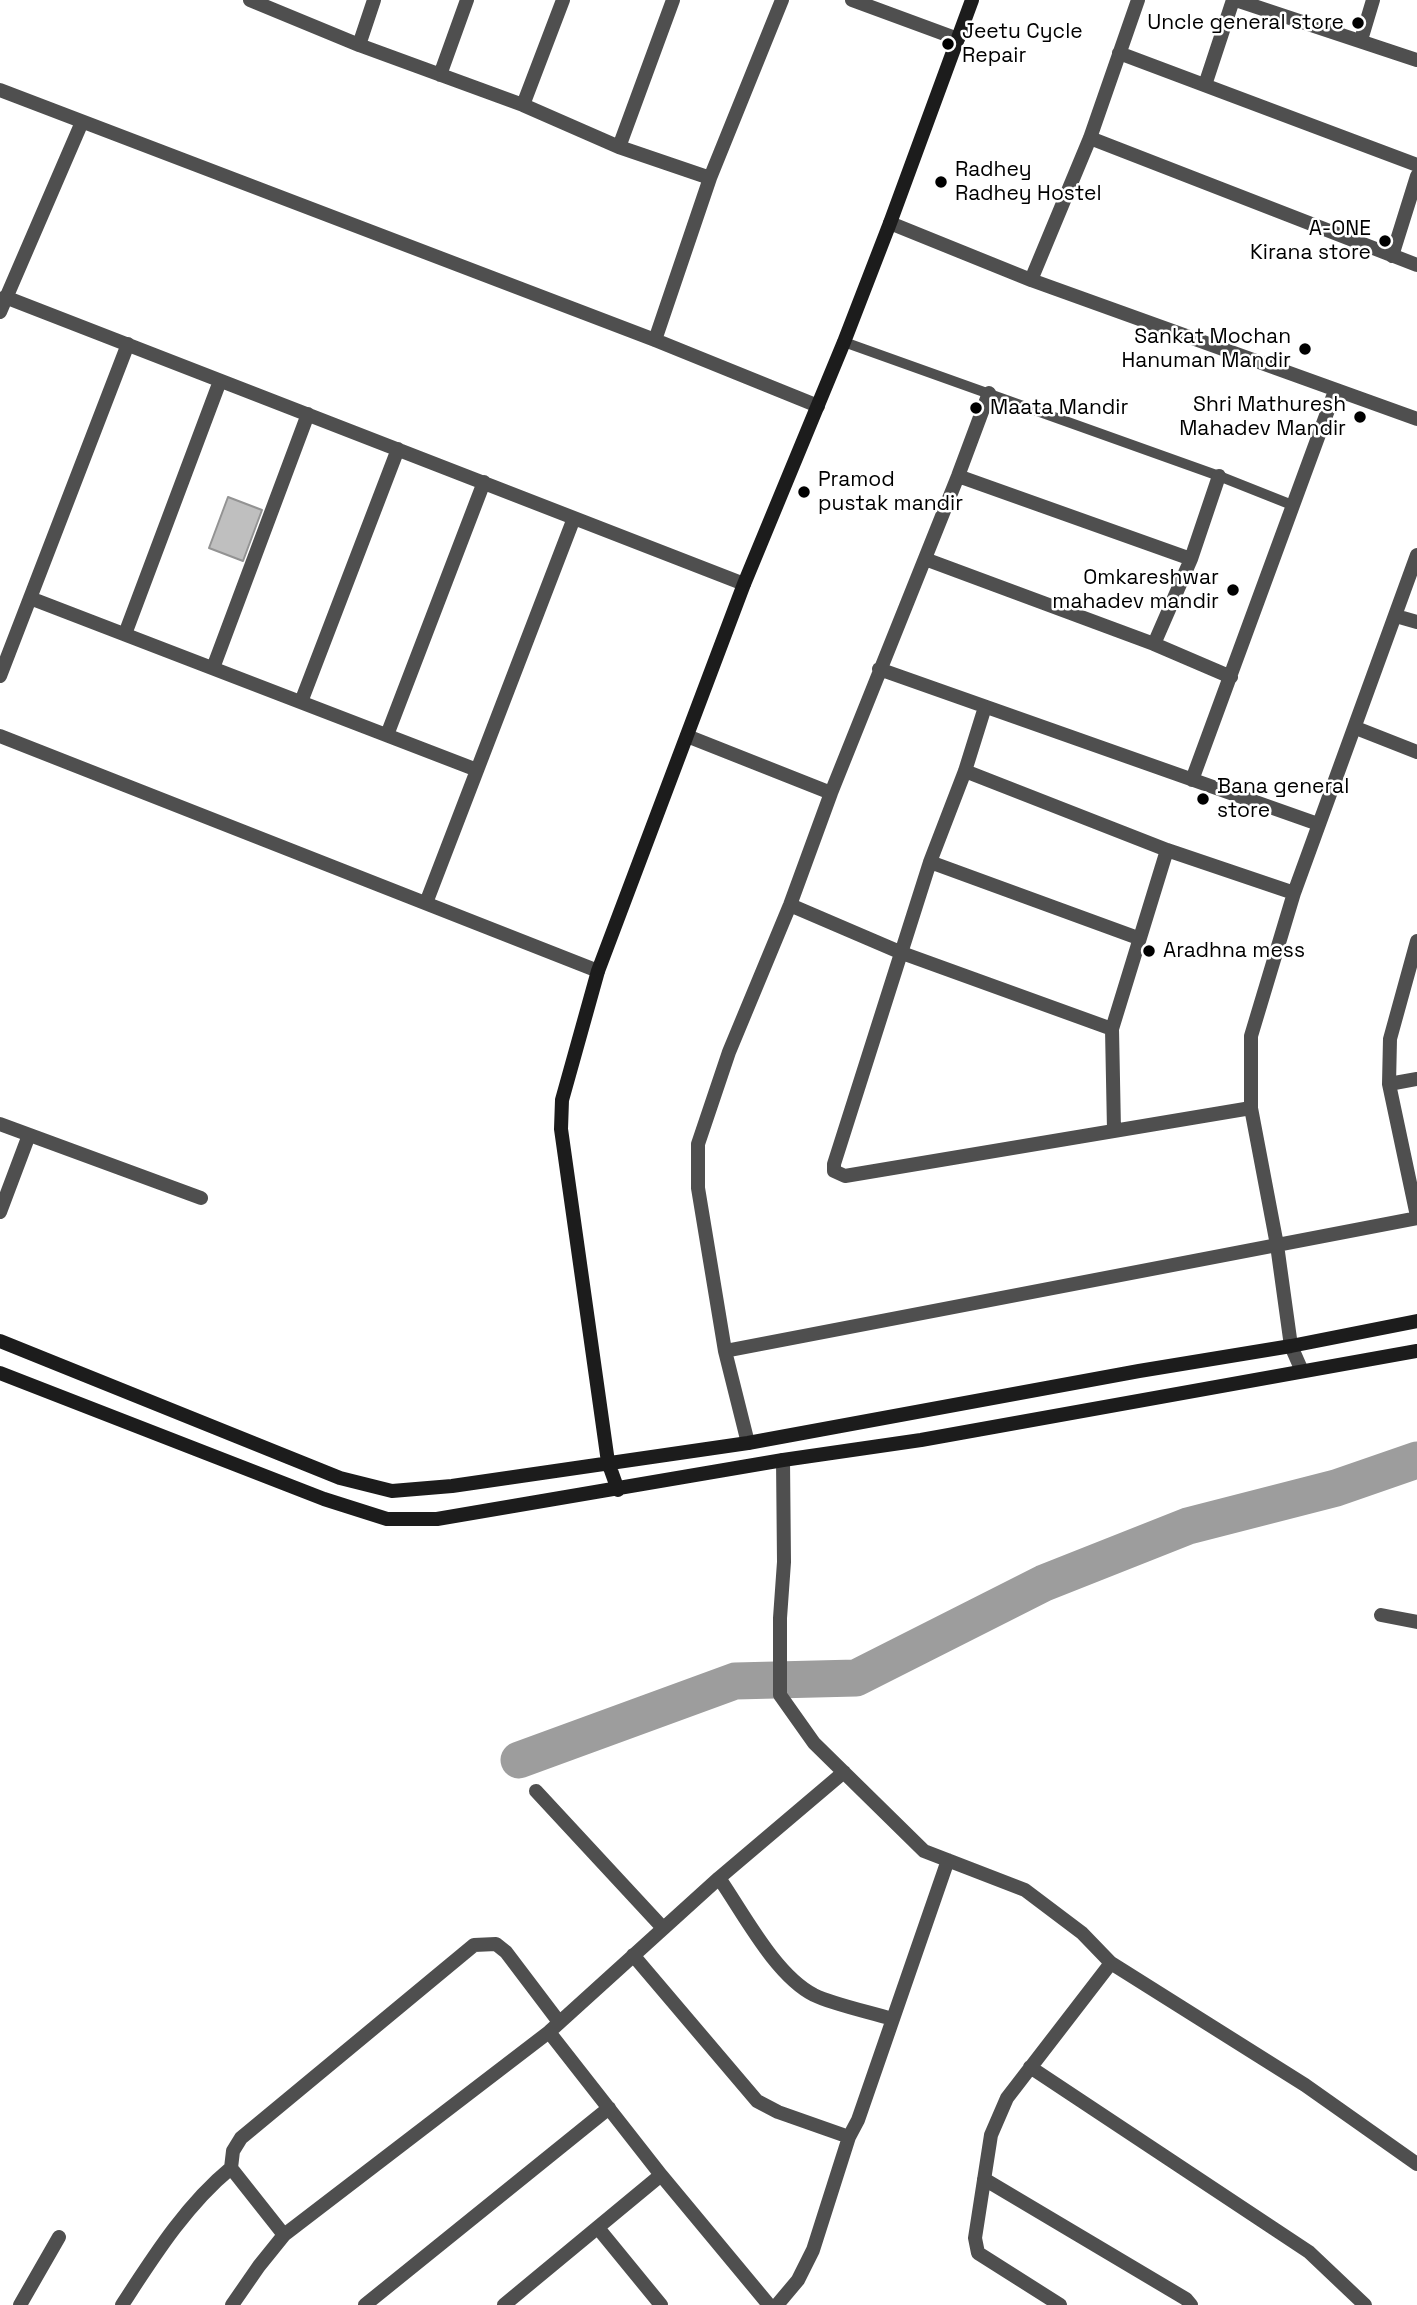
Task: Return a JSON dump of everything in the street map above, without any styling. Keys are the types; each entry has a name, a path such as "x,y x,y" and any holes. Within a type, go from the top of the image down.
{"street":[{"path":"250,0 267,3 359,45 523,105 620,147 710,178"},
{"path":"359,45 374,0"},
{"path":"440,75 467,0"},
{"path":"523,105 564,0"},
{"path":"620,147 673,0"},
{"path":"655,340 710,178 782,0"},
{"path":"852,0 958,39"},
{"path":"618,1490 608,1462 561,1129 562,1100 598,971 744,584 890,223 972,0"},
{"path":"1031,280 1090,138 1138,0"},
{"path":"1205,85 1234,0 1417,60"},
{"path":"1361,40 1373,0"},
{"path":"1119,53 1417,165"},
{"path":"0,90 655,340 818,406"},
{"path":"0,312 82,122"},
{"path":"1090,138 1417,265"},
{"path":"1392,256 1417,176"},
{"path":"890,223 1031,280 1417,419"},
{"path":"5,297 744,584"},
{"path":"0,676 128,344"},
{"path":"125,635 220,381"},
{"path":"1192,780 1335,391"},
{"path":"748,1443 726,1351 698,1188 698,1144 729,1052 790,905 879,669 989,393"},
{"path":"213,668 308,414"},
{"path":"301,702 398,449"},
{"path":"958,476 1191,559"},
{"path":"1154,644 1191,559 1219,476"},
{"path":"387,735 484,482"},
{"path":"426,903 574,518"},
{"path":"1302,1371 1291,1346 1277,1245 1251,1108 1251,1036 1294,893 1417,555"},
{"path":"925,559 1154,644 1231,677"},
{"path":"30,598 477,770"},
{"path":"1395,615 1417,622"},
{"path":"879,669 1318,824"},
{"path":"985,707 965,771 930,862 834,1171 845,1176 1251,1108"},
{"path":"1356,728 1417,752"},
{"path":"0,736 598,971"},
{"path":"687,736 831,793"},
{"path":"965,771 1167,850 1294,893"},
{"path":"1114,1130 1112,1029 1167,850"},
{"path":"930,862 1138,938"},
{"path":"790,905 902,953 1112,1029"},
{"path":"726,1351 1417,1217 1389,1084 1390,1039 1417,941"},
{"path":"1389,1084 1417,1079"},
{"path":"0,1124 201,1198"},
{"path":"0,1212 29,1135"},
{"path":"0,1341 340,1478 392,1491 452,1486 748,1443 1417,1321"},
{"path":"0,1373 324,1499 387,1519 437,1519 783,1460 921,1440 1417,1351"},
{"path":"783,1460 784,1562 780,1618 780,1695 814,1743 924,1851 1025,1890 1082,1933 1111,1964 1305,2085 1417,2164"},
{"path":"1381,1615 1417,1622"},
{"path":"232,2305 284,2235 554,2027 719,1878 844,1772"},
{"path":"536,1791 663,1928"},
{"path":"777,2305 798,2280 813,2250 849,2137 858,2120 948,1860"},
{"path":"719,1878 779,1967 798,1983 815,1995 892,2019"},
{"path":"122,2305 154,2255 193,2205 211,2184 231,2168 233,2151 241,2138 474,1945 496,1944 506,1952 609,2108 769,2305"},
{"path":"633,1955 757,2101 778,2112 849,2137"},
{"path":"1060,2305 978,2253 975,2238 991,2135 1007,2098 1111,1964"},
{"path":"1030,2067 1309,2252 1365,2305"},
{"path":"365,2305 609,2108"},
{"path":"231,2168 284,2235"},
{"path":"504,2305 661,2175"},
{"path":"984,2179 1186,2299 1191,2305"},
{"path":"598,2228 657,2304"},
{"path":"20,2305 59,2237"}],"lane":[{"path":"844,342 1219,476 1292,505"}],"building":[{"path":"228,497 262,510 243,561 209,548"}],"waterway":[{"path":"519,1760 735,1681 856,1678 1044,1583 1188,1526 1336,1488 1417,1460"}],"place":[{"name":"Uncle general store","path":"1358,23"},
{"name":"Jeetu Cycle Repair","path":"948,44"},
{"name":"Radhey Radhey Hostel","path":"941,182"},
{"name":"A-ONE Kirana store","path":"1385,241"},
{"name":"Sankat Mochan Hanuman Mandir","path":"1305,349"},
{"name":"Maata Mandir","path":"976,408"},
{"name":"Shri Mathuresh Mahadev Mandir","path":"1360,417"},
{"name":"Pramod pustak mandir","path":"804,492"},
{"name":"Omkareshwar mahadev mandir","path":"1233,590"},
{"name":"Bana general store","path":"1203,799"},
{"name":"Aradhna mess","path":"1149,951"}]}
